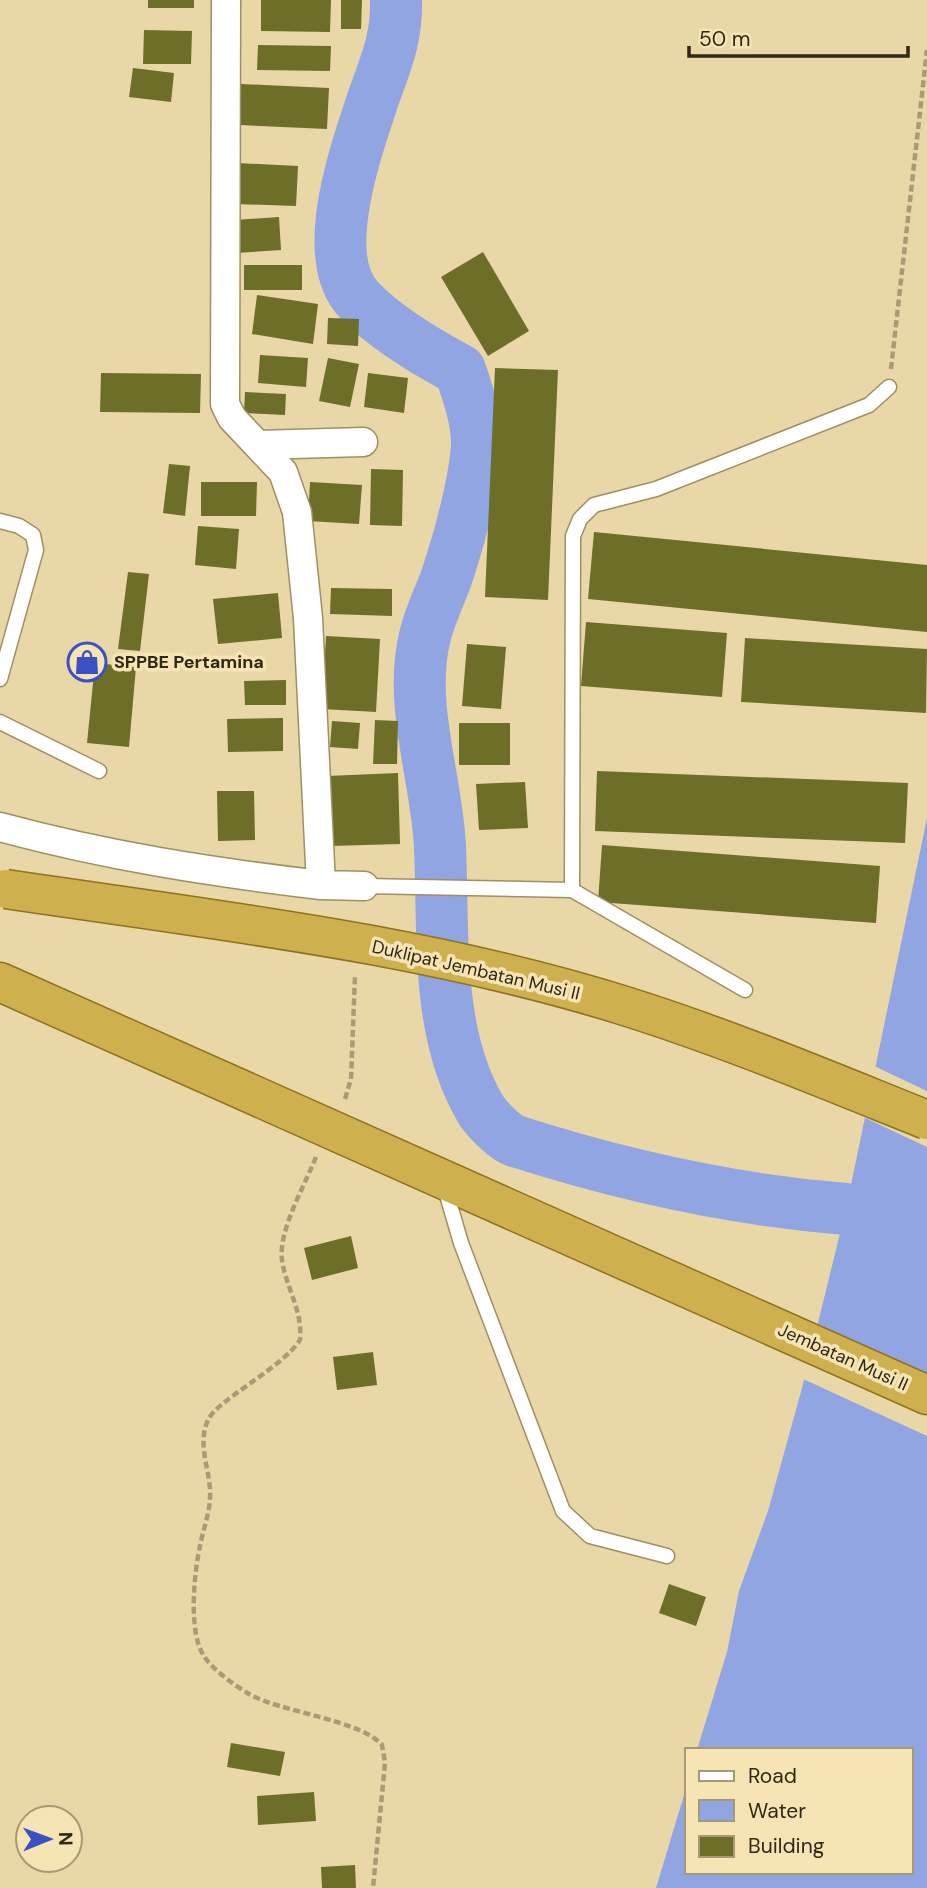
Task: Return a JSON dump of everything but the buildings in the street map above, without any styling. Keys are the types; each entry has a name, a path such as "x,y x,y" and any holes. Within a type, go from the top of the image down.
{"highway":[{"name":"Duklipat Jembatan Musi II","path":"3,888 386,947 500,972 624,1006 746,1048 927,1120"},
{"name":"Jembatan Musi II","path":"0,982 927,1395"}],"street":[{"path":"226,0 225,404 232,418 283,472 297,512 308,618 321,884"},
{"path":"258,445 363,442"},
{"path":"0,827 113,855 192,870 364,886"}],"lane":[{"path":"572,890 573,536 580,519 594,505 656,489 869,405 889,387"},
{"path":"0,522 19,526 33,535 36,550 0,675"},
{"path":"0,722 99,771"},
{"path":"364,886 572,890 745,990"},
{"path":"443,1181 461,1243 563,1511 577,1528 590,1536 667,1556"}],"path":[{"path":"889,387 927,50"},
{"path":"356,964 350,1088 328,1127 286,1230 281,1251 301,1321 300,1340 263,1376 214,1412 205,1430 204,1461 211,1496 199,1549 194,1592 195,1633 203,1656 250,1695 358,1731 378,1740 382,1745 385,1763 373,1888"}],"water":[{"path":"927,818 927,1888 656,1888 685,1792 685,1874 913,1874 913,1748 698,1748 727,1652 739,1591 768,1511 802,1388 846,1209"}],"pier":[{"path":"872,1065 927,1091 927,1147 861,1116"},
{"path":"812,1332 927,1385 927,1436 801,1378"}],"waterway":[{"path":"396,0 389,52 350,175 344,204 341,259 348,282 370,311 407,339 460,370 476,428 477,448 469,497 452,561 425,636 420,688 421,715 438,821 445,982 456,1049 466,1080 484,1114 501,1132 515,1141 596,1165 678,1184 762,1199 846,1209"}],"place":[{"name":"SPPBE Pertamina","path":"87,662"}]}
